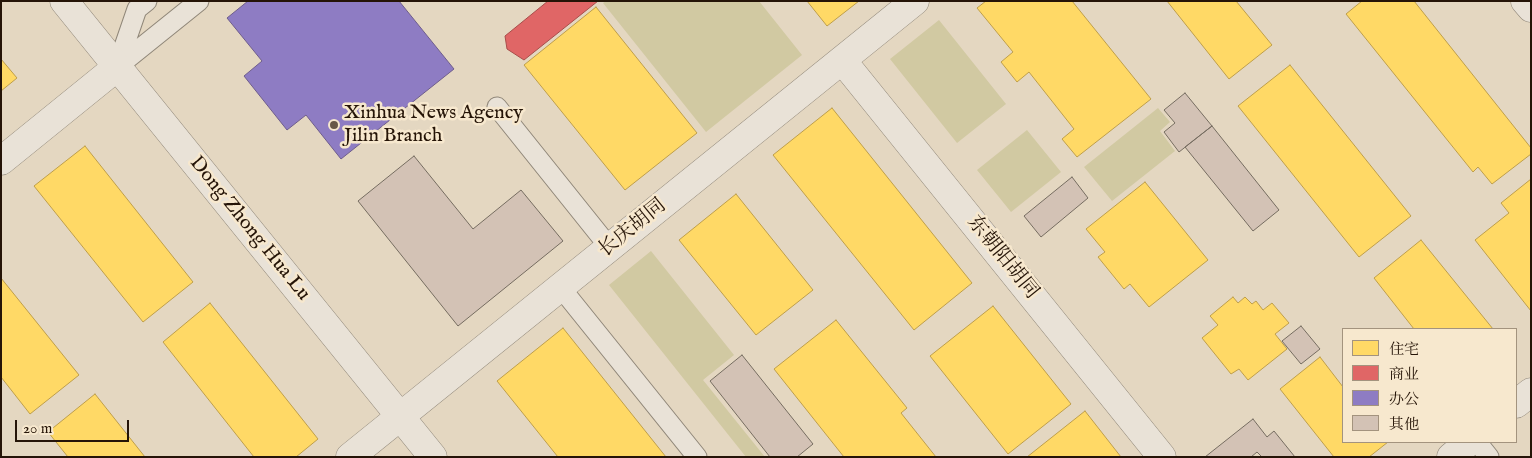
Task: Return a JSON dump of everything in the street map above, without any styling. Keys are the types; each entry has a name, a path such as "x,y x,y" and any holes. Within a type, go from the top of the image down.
{"street":[{"name":"Dong Zhong Hua Lu","path":"64,1 433,457"},
{"name":"长庆胡同","path":"350,457 915,1"},
{"path":"1525,1 1531,8"},
{"name":"东朝阳胡同","path":"842,60 1162,457"},
{"path":"1,161 117,67"},
{"path":"1517,403 1531,392"},
{"path":"1451,457 1468,443"}],"lane":[{"path":"117,67 137,9 147,1"},
{"path":"117,67 199,1"},
{"path":"497,107 610,248"},
{"path":"561,288 697,457"},
{"path":"1478,443 1489,457"}],"shaded area":[{"path":"606,1 759,1 802,55 706,132 603,3"},
{"path":"939,20 1006,104 957,143 890,59"},
{"path":"1158,108 1170,122 1160,131 1175,151 1112,201 1084,167"},
{"path":"1027,130 1061,172 1011,212 977,170"},
{"path":"651,251 734,355 703,380 765,457 746,457 609,285"}],"building: 住宅":[{"path":"807,1 859,1 827,26"},
{"path":"986,1 1072,1 1151,99 1077,157 1062,139 1074,129 1029,72 1017,82 1001,62 1013,52 977,8"},
{"path":"1167,1 1236,1 1272,45 1229,79"},
{"path":"1362,1 1414,1 1531,148 1531,154 1492,184 1478,167 1473,172 1346,14"},
{"path":"596,7 697,133 625,190 524,65"},
{"path":"1,59 17,78 1,91"},
{"path":"1290,65 1411,216 1359,257 1238,106"},
{"path":"832,108 972,283 914,330 773,155"},
{"path":"85,146 193,282 143,322 34,186"},
{"path":"1531,179 1531,311 1475,240 1509,213 1501,203"},
{"path":"1145,182 1208,260 1149,307 1130,284 1124,289 1098,257 1105,252 1086,229"},
{"path":"736,194 813,290 756,335 679,240"},
{"path":"1421,240 1492,328 1413,328 1374,278"},
{"path":"1,278 79,375 30,414 1,377"},
{"path":"1233,297 1238,303 1245,297 1252,304 1256,301 1263,310 1272,303 1289,323 1275,334 1287,349 1248,380 1239,369 1231,374 1202,338 1218,325 1210,316"},
{"path":"210,303 318,439 296,457 254,457 163,342"},
{"path":"993,306 1071,404 1008,454 930,356"},
{"path":"836,320 907,408 901,413 936,457 844,457 774,369"},
{"path":"563,328 666,457 558,457 497,381"},
{"path":"1320,357 1342,386 1342,443 1387,443 1369,457 1334,457 1280,389"},
{"path":"95,394 145,457 68,457 48,432"},
{"path":"1085,411 1121,457 1027,457"}],"building: 商业":[{"path":"548,1 598,1 524,60 507,49 505,36"}],"building: 办公":[{"path":"248,1 399,1 454,69 341,159 306,115 287,130 244,76 262,61 227,18"}],"building: 其他":[{"path":"1185,93 1212,126 1179,152 1164,132 1175,123 1164,110"},
{"path":"1212,126 1279,210 1253,231 1185,147"},
{"path":"414,156 473,229 521,190 563,241 458,326 358,201"},
{"path":"1072,177 1088,198 1041,237 1024,216"},
{"path":"1301,326 1320,349 1301,364 1282,341"},
{"path":"742,355 813,444 797,457 770,457 710,381"},
{"path":"1253,419 1267,437 1274,431 1295,457 1262,457 1257,452 1251,457 1205,457"}],"place":[{"name":"Xinhua News Agency Jilin Branch","path":"334,125"}]}
